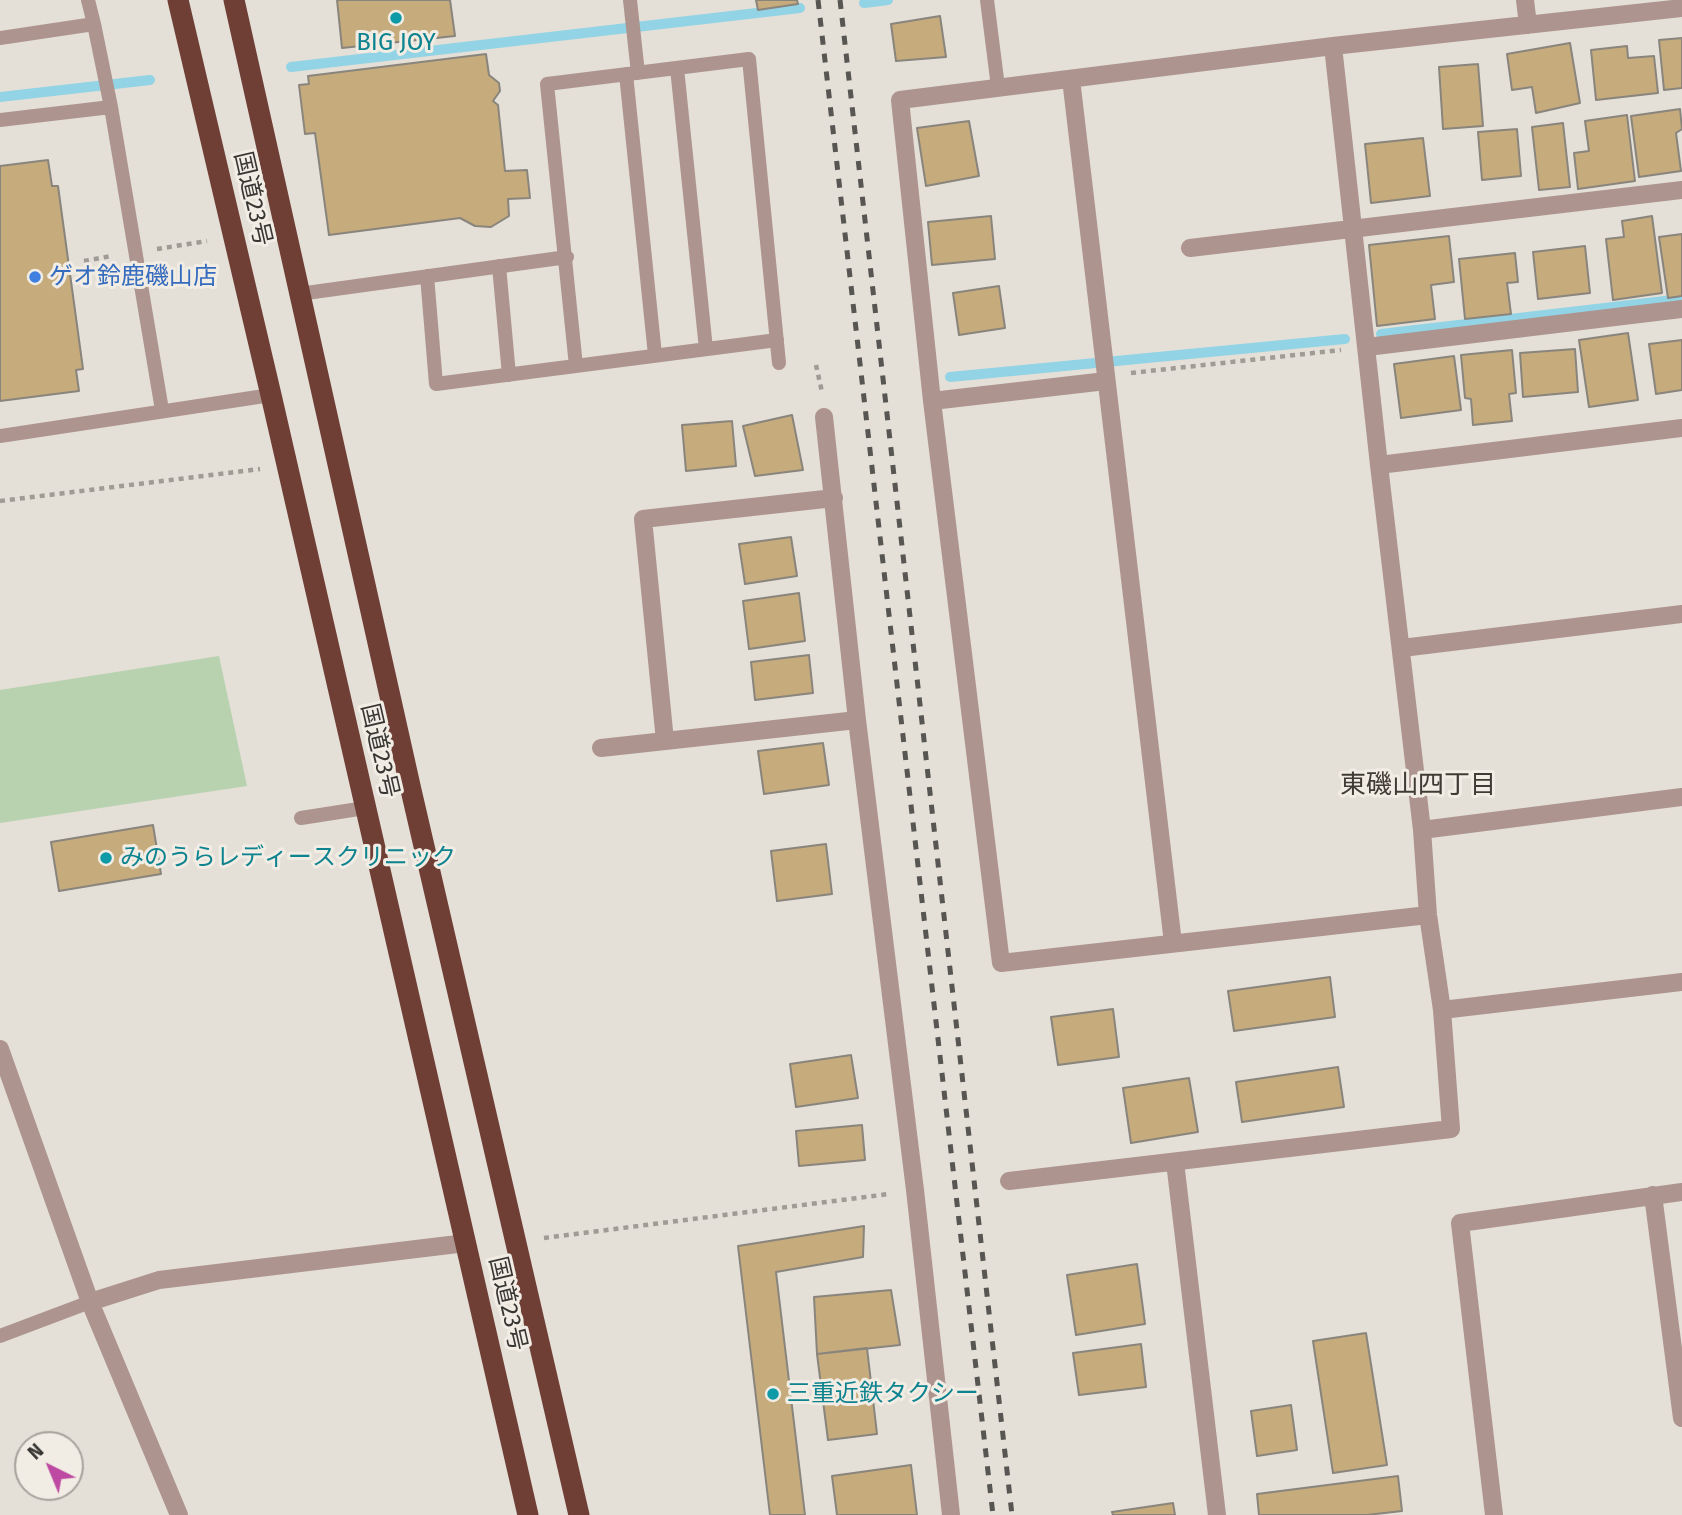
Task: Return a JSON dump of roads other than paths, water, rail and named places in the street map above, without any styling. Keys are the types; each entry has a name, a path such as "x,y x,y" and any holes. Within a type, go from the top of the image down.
{"highway":[{"name":"国道23号","path":"178,0 528,1515"},
{"name":"国道23号","path":"234,0 579,1515"}],"street":[{"path":"1525,0 1528,25"},
{"path":"1428,915 1001,963 932,401 900,100 1333,46 1682,8"},
{"path":"1009,1181 1451,1129 1442,1010 1428,915 1423,830 1333,46"},
{"path":"1071,79 1173,943"},
{"path":"1190,248 1682,190"},
{"path":"1367,347 1682,309"},
{"path":"932,401 1105,370"},
{"path":"824,417 951,1515"},
{"path":"1379,465 1682,428"},
{"path":"665,741 643,519 834,498"},
{"path":"1402,648 1682,614"},
{"path":"601,748 857,720"},
{"path":"1423,830 1682,797"},
{"path":"1442,1010 1682,982"},
{"path":"0,1049 90,1302 179,1515"},
{"path":"1175,1162 1217,1515"},
{"path":"1494,1515 1460,1223 1682,1192"},
{"path":"1654,1195 1682,1418"},
{"path":"90,1302 159,1280 466,1243"}],"lane":[{"path":"88,0 104,68 162,410"},
{"path":"630,5 634,44 632,74 655,355"},
{"path":"988,5 998,87"},
{"path":"0,38 94,24"},
{"path":"576,366 567,257 547,84 749,59 779,363"},
{"path":"677,68 706,349"},
{"path":"0,120 110,102"},
{"path":"299,294 567,257"},
{"path":"499,266 509,375"},
{"path":"427,276 436,384 777,340"},
{"path":"0,436 271,395"},
{"path":"302,818 365,808"},
{"path":"0,1336 90,1302"}],"waterway":[{"path":"864,3 888,0"},
{"path":"291,67 800,8"},
{"path":"0,97 150,80"},
{"path":"1381,334 1682,299"},
{"path":"950,377 1345,339"}],"railway":[{"path":"818,0 993,1515"},
{"path":"840,0 1012,1515"}],"place":[{"name":"BIG JOY","path":"396,18"},
{"name":"ゲオ鈴鹿磯山店","path":"35,277"},
{"name":"みのうらレディースクリニック","path":"106,858"},
{"name":"三重近鉄タクシー","path":"773,1394"}],"district":[{"name":"東磯山四丁目","path":"1418,786"}]}
